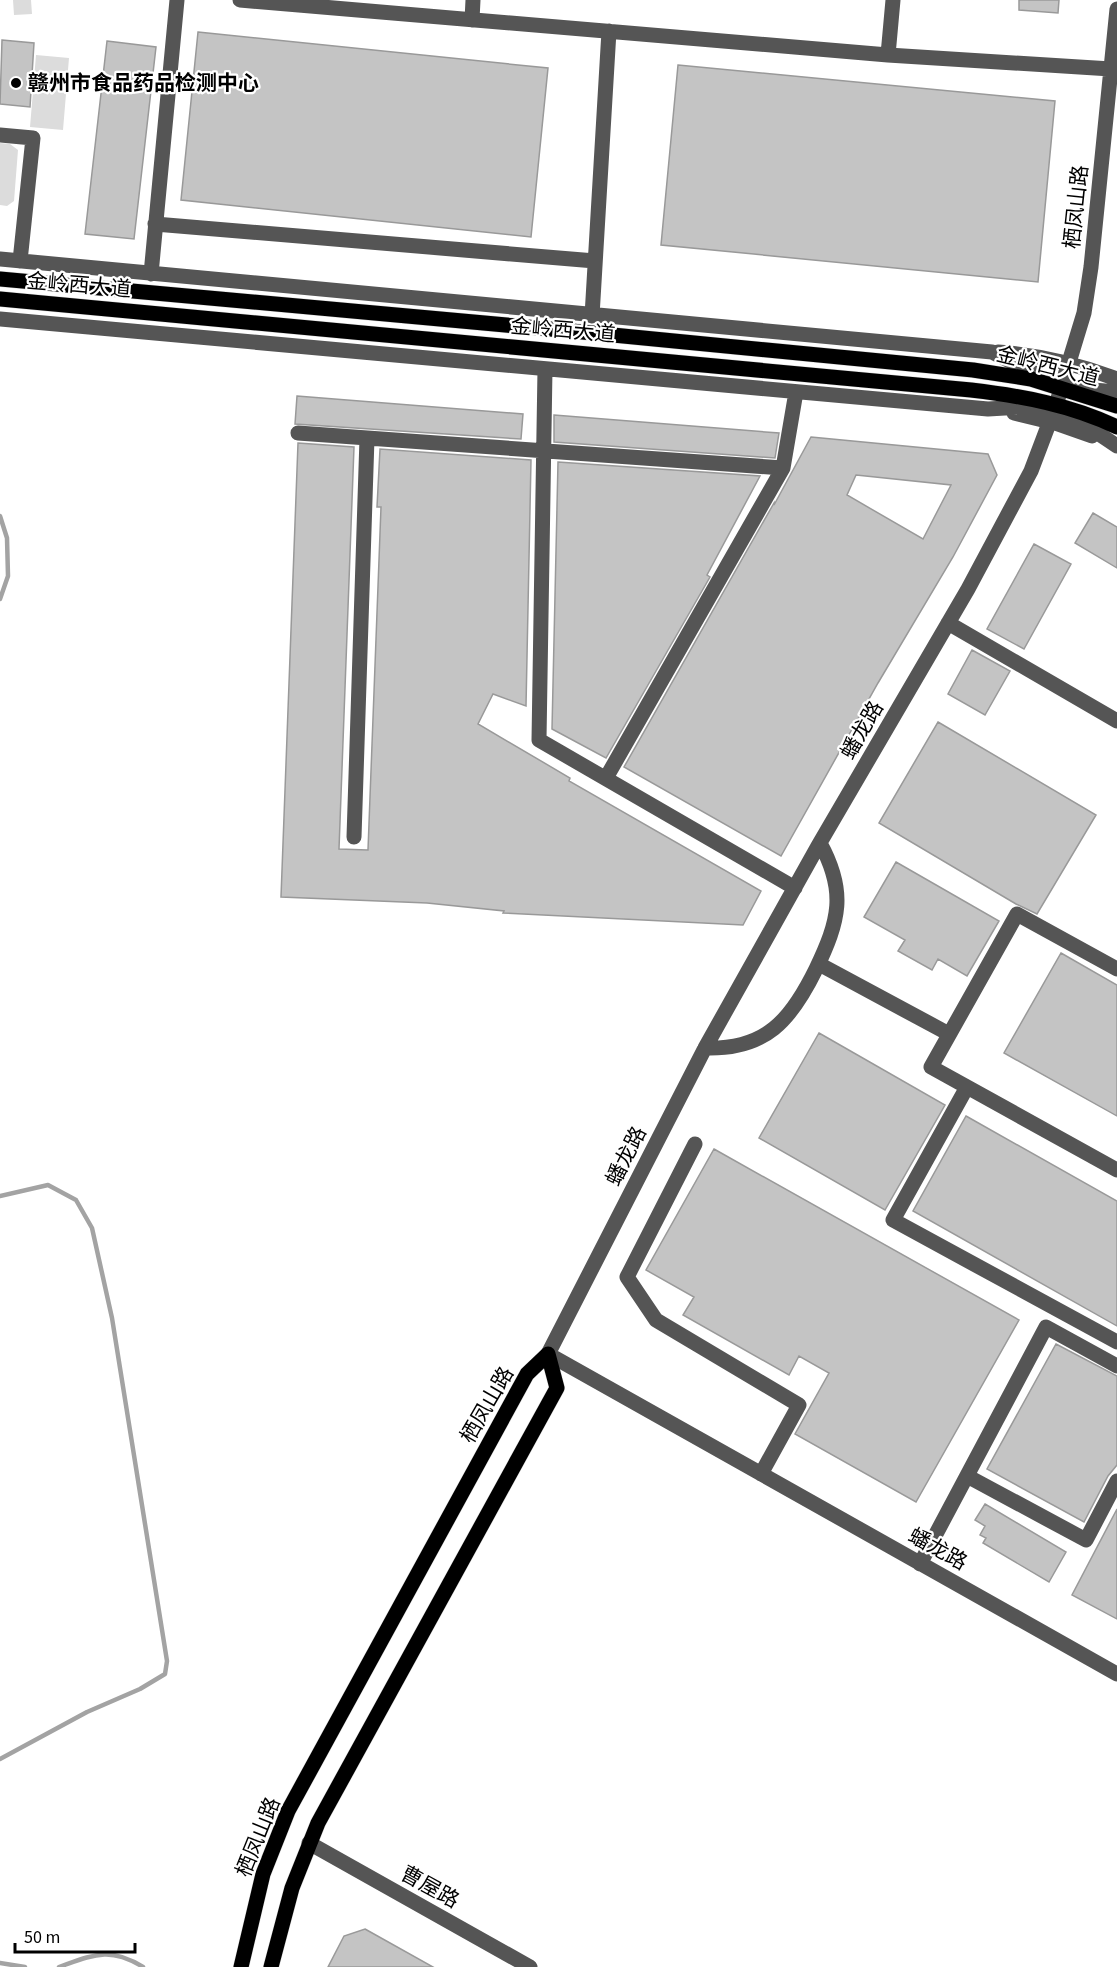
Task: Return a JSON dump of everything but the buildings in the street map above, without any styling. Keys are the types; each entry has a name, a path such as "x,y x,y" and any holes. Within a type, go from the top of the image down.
{"main road":[{"name":"金岭西大道","path":"0,279 973,370 1031,379 1117,406"},
{"name":"金岭西大道","path":"0,299 971,390 1028,397 1117,426"},
{"path":"271,1967 292,1888 318,1823 557,1388 548,1354"},
{"name":"栖凤山路","path":"241,1967 263,1874 288,1811 527,1374 548,1354"}],"street":[{"path":"151,274 177,0"},
{"path":"240,0 888,55 1111,69"},
{"path":"471,20 473,0"},
{"path":"888,55 893,0"},
{"name":"栖凤山路","path":"1056,405 1084,312 1091,267 1117,9"},
{"path":"592,316 609,31"},
{"path":"0,135 33,138 20,261"},
{"path":"155,224 595,261"},
{"path":"0,260 1036,356 1069,363 1117,379"},
{"path":"0,319 988,409 1050,421 1117,447"},
{"path":"992,352 1062,387 1117,392"},
{"path":"545,369 539,740 795,888"},
{"path":"606,778 783,468 796,392"},
{"path":"988,409 1056,405 1117,447"},
{"name":"蟠龙路","path":"1056,405 1031,471 948,623 820,843 705,1048 548,1354 1117,1674"},
{"path":"298,433 783,468"},
{"path":"354,837 367,438"},
{"path":"948,623 1117,721"},
{"path":"705,1048 720,1049 747,1043 772,1030 797,1005 832,935 837,906 834,873 820,843"},
{"path":"1117,969 1017,914 931,1067 1117,1170"},
{"path":"819,964 949,1034"},
{"path":"967,1087 893,1220 1117,1342"},
{"path":"695,1144 627,1277 656,1320 799,1405 761,1474"},
{"path":"920,1564 1046,1327 1117,1366"},
{"path":"967,1476 1086,1540 1117,1481"},
{"name":"曹屋路","path":"309,1843 530,1967"}],"shaded area":[{"path":"13,0 31,0 32,14 14,15"},
{"path":"36,55 69,58 63,130 30,127"},
{"path":"0,143 10,144 18,150 14,201 7,206 0,205"}],"waterway":[{"path":"0,516 7,538 8,576 0,599"},
{"path":"0,1196 48,1185 76,1200 92,1228 112,1318 167,1661 165,1674 140,1689 87,1712 0,1759"},
{"path":"59,1967 101,1955 121,1956 143,1967"},
{"path":"0,1963 25,1967"}],"place":[{"name":"赣州市食品药品检测中心","path":"16,83"}]}
